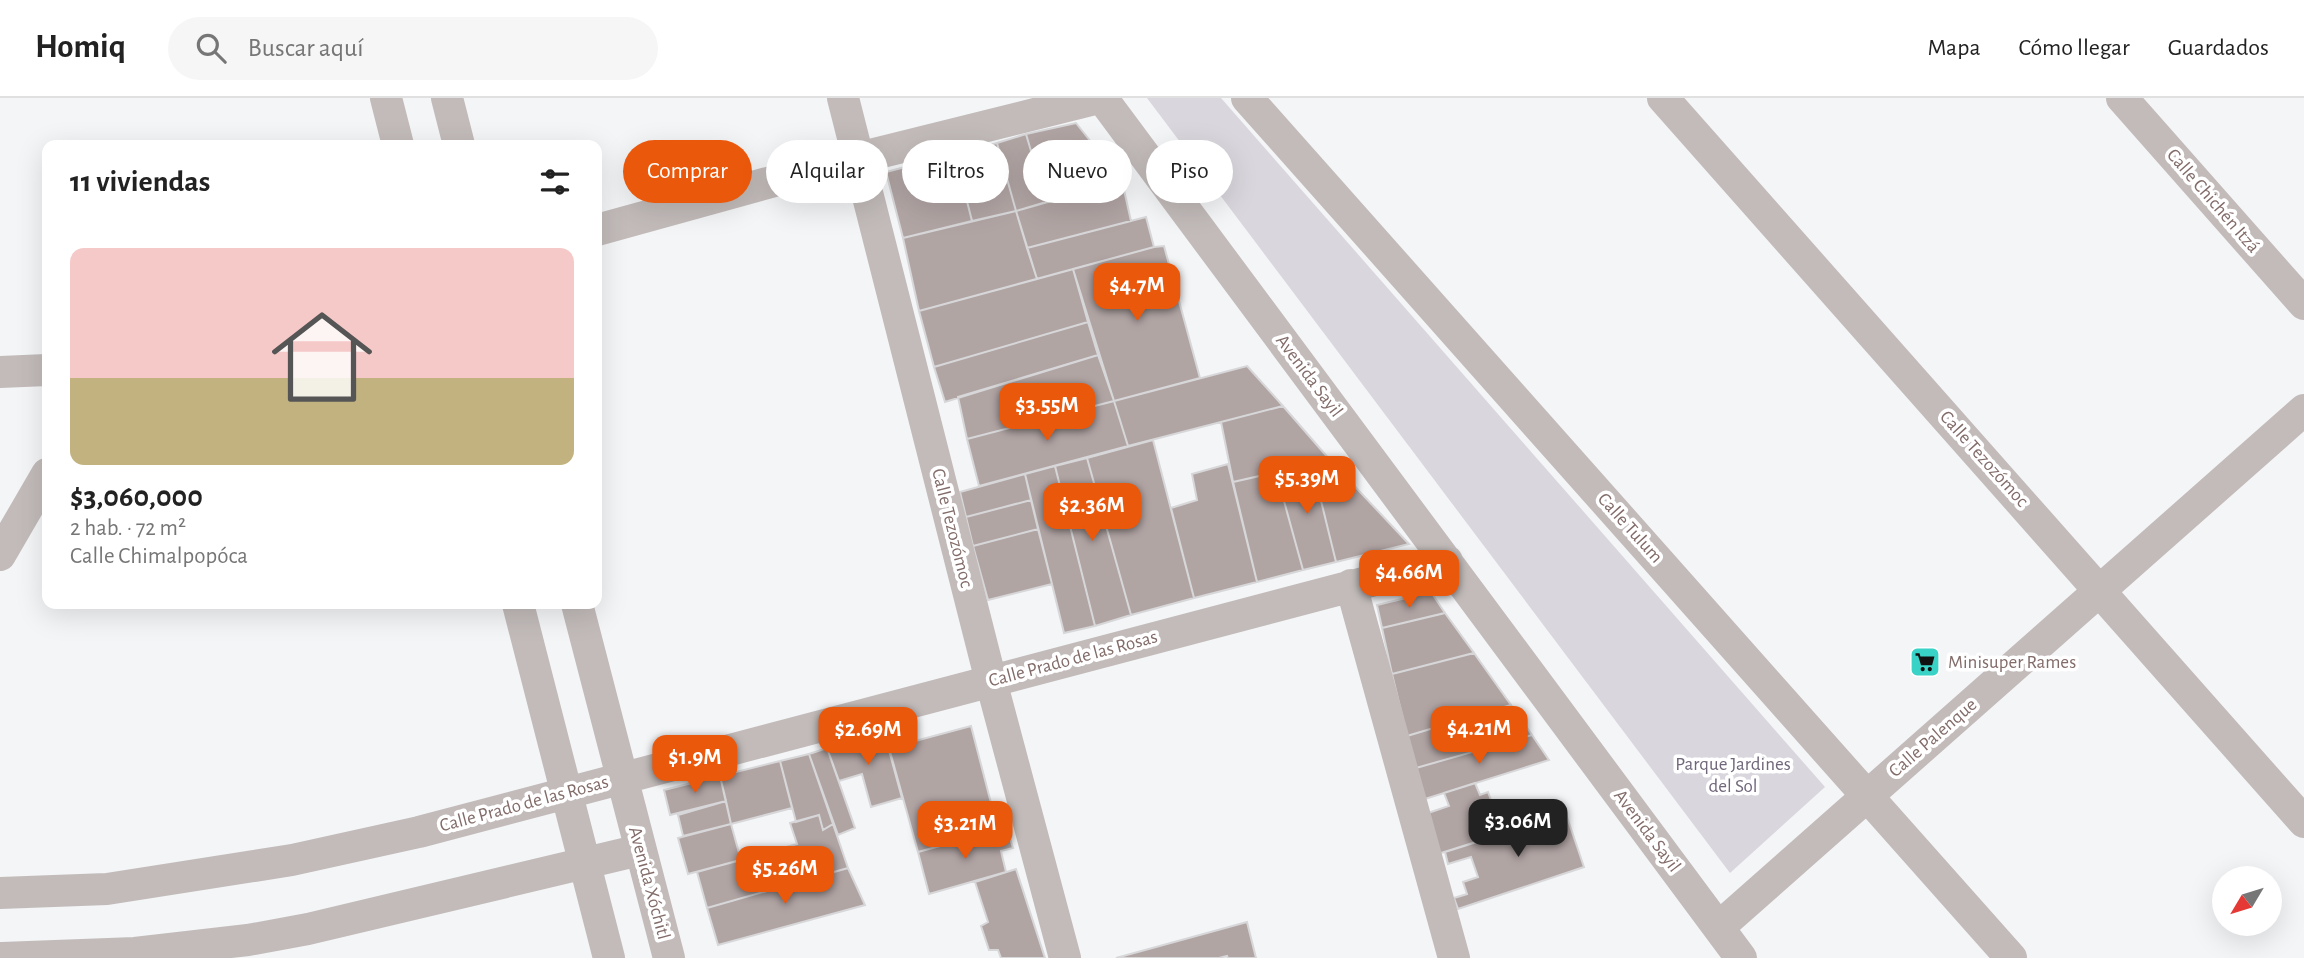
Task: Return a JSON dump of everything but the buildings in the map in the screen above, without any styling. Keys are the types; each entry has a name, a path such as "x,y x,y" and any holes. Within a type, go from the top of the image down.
{"street":[{"path":"386,98 397,140"},
{"path":"447,98 458,140"},
{"name":"Calle Tezozómoc","path":"843,98 854,140"},
{"path":"888,151 1101,98"},
{"name":"Avenida Sayil","path":"1101,98 1741,958"},
{"name":"Calle Tulum","path":"1247,98 2011,958"},
{"name":"Calle Tezozómoc","path":"1663,98 2304,822"},
{"name":"Calle Chichén Itzá","path":"2122,98 2304,304"},
{"path":"602,228 766,183"},
{"name":"Calle Tezozómoc","path":"869,203 991,681 1065,958"},
{"path":"0,372 42,370"},
{"name":"Calle Palenque","path":"1719,928 2304,410"},
{"path":"0,555 42,483"},
{"name":"Calle Prado de las Rosas","path":"0,893 107,889 292,860 419,832 1447,561"},
{"path":"1350,585 1454,958"},
{"path":"519,609 609,958"},
{"name":"Avenida Xóchitl","path":"579,609 669,958"},
{"path":"2,958 243,949 308,929 640,850"}],"green space":[{"name":"Parque Jardines del Sol","path":"1147,98 1221,98 1825,787 1730,873 1226,203 1233,203 1233,140 1179,140"}],"place":[{"name":"Minisuper Rames","path":"1925,662"}]}
